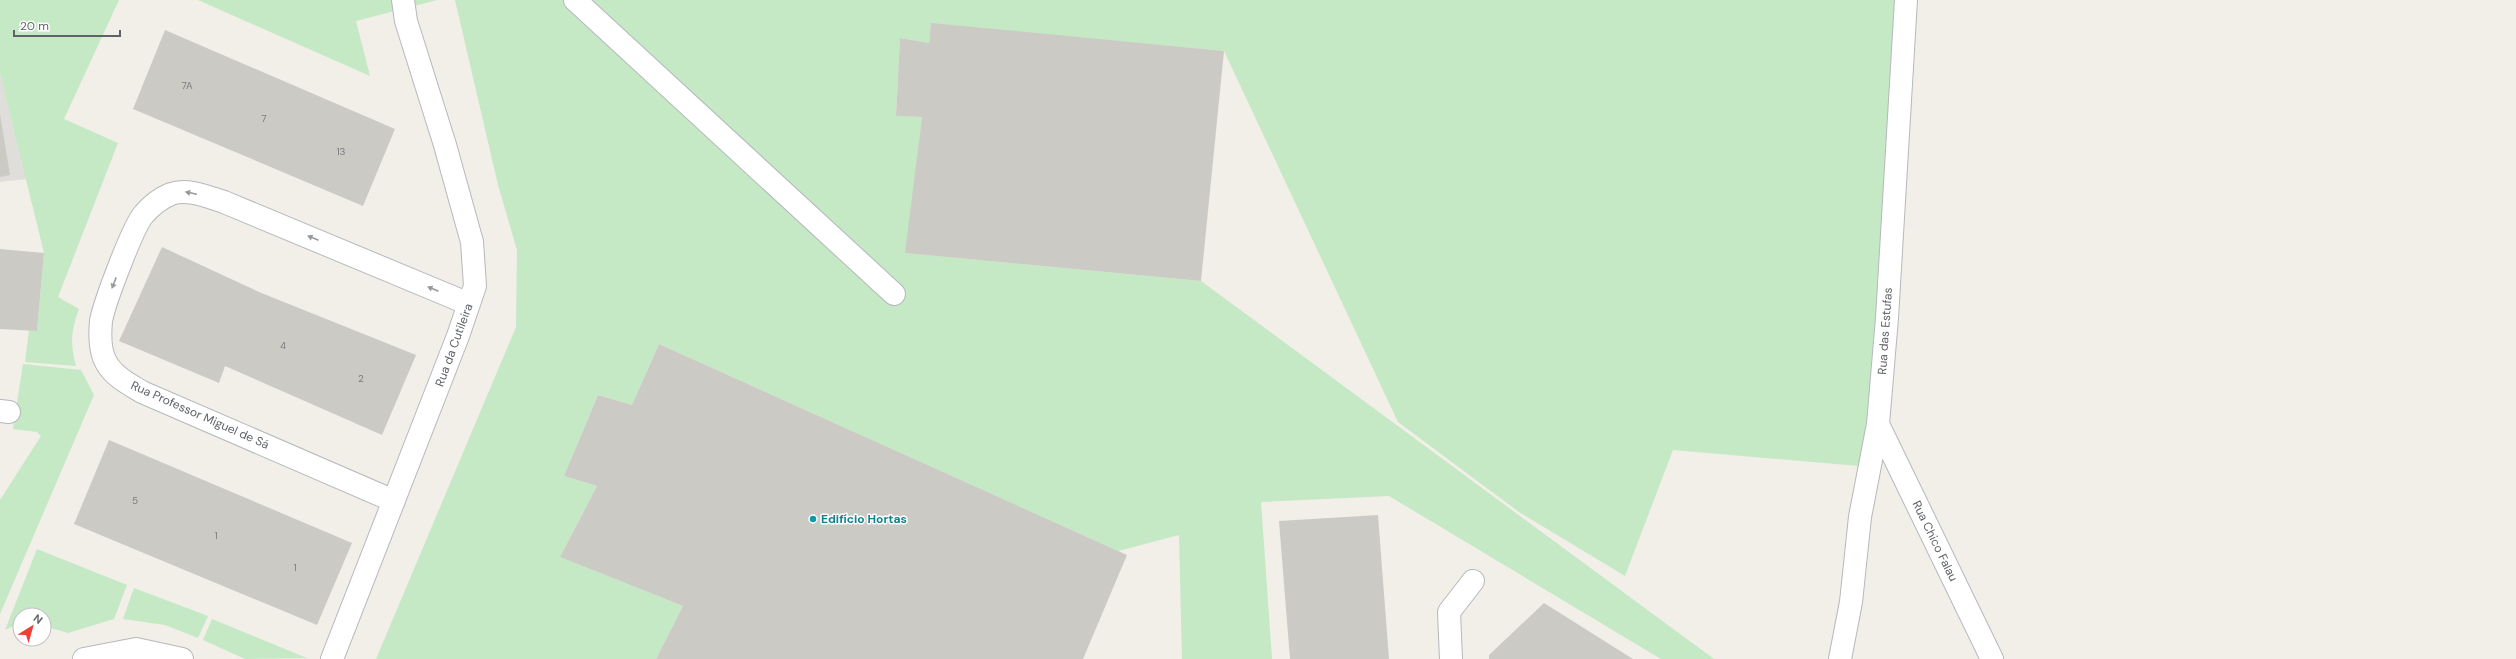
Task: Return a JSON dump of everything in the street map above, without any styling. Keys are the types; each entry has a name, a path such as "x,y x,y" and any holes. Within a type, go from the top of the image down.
{"street":[{"path":"575,0 894,294"},
{"name":"Rua das Estufas","path":"1840,659 1851,602 1860,517 1878,424 1887,318 1906,0"},
{"name":"Rua da Cutileira","path":"332,659 394,501 475,286 472,242 445,145 404,11"},
{"name":"Rua Professor Miguel de Sá","path":"394,501 142,392 120,379 109,367 104,356 101,322 107,299 143,215 157,202 171,194 186,192 224,202 469,304"},
{"name":"Rua Chico Falau","path":"1878,424 1992,659"},
{"path":"1451,659 1449,612 1473,581"},
{"path":"84,659 136,649 182,659"}],"shaded area":[{"path":"0,73 27,179 0,182"}],"green space":[{"path":"0,0 119,0 64,119 118,143 58,297 79,309 74,324 72,337 76,366 25,362 29,330 37,331 44,253 0,73"},
{"path":"198,0 437,0 356,21 370,76"},
{"path":"455,0 1903,0 1870,467 1673,450 1625,576 1519,512 1398,422 1224,51 931,24 929,43 900,38 896,116 922,117 906,253 1201,281 1714,659 1661,659 1389,496 1261,502 1272,659 1182,659 1179,535 1118,551 659,344 632,405 598,395 564,476 597,486 560,557 683,606 656,659 376,659 516,327 517,250 498,185"},
{"path":"23,364 81,370 94,395 0,614 0,500 41,436 37,432 13,429"},
{"path":"37,549 127,585 114,619 68,633 52,628 52,607 14,607"},
{"path":"134,588 208,616 198,638 165,625 123,619"},
{"path":"12,612 12,627 5,630"},
{"path":"212,619 307,658 245,659 203,640"}],"building":[{"path":"931,23 1224,51 1201,281 905,253 922,117 896,116 900,38 929,43"},
{"path":"165,30 395,129 363,206 133,109"},
{"path":"0,114 10,175 0,177"},
{"path":"162,247 259,292 416,355 382,435 225,366 219,383 119,341"},
{"path":"0,249 44,253 37,331 0,329"},
{"name":"Edifício Hortas","path":"659,344 1127,555 1083,659 656,659 683,606 560,557 597,486 564,476 598,395 632,405"},
{"path":"109,440 352,543 317,625 74,524"},
{"path":"1378,515 1389,659 1290,659 1279,521"},
{"path":"1544,603 1633,659 1489,659 1489,655"}],"place":[{"name":"Edifício Hortas","path":"813,519"}]}
